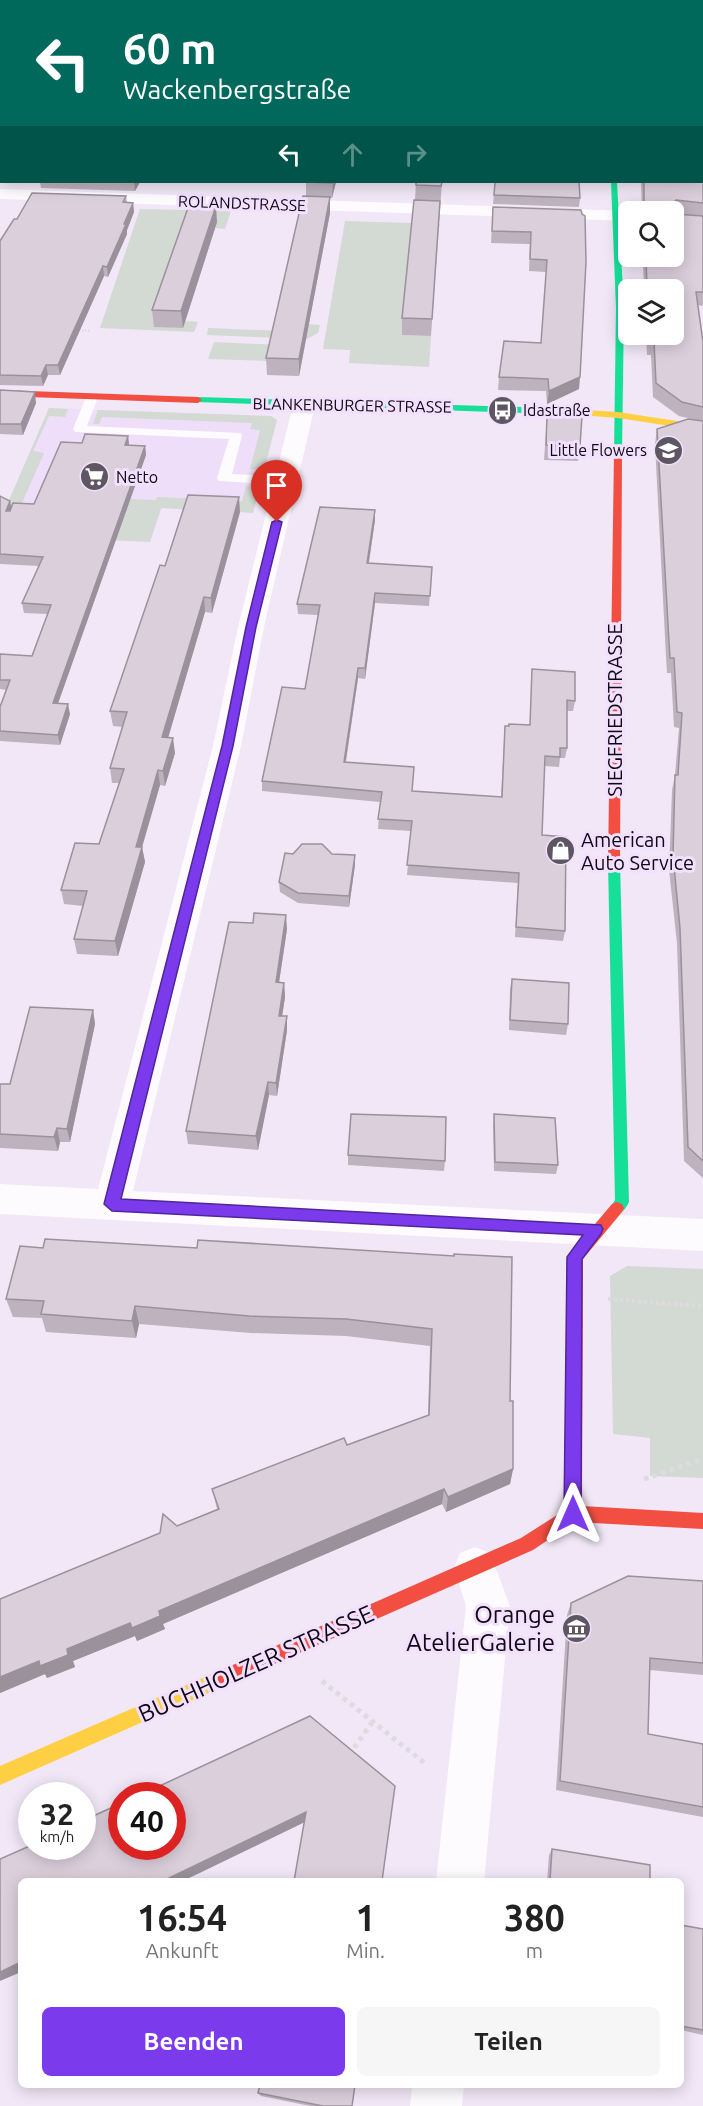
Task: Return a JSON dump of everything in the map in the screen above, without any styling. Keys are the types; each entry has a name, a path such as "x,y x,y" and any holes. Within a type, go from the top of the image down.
{"street":[{"name":"SIEGFRIEDSTRASSE","path":"614,183 618,201"},
{"name":"ROLANDSTRASSE","path":"9,190 618,215"},
{"path":"0,213 9,190"},
{"name":"SIEGFRIEDSTRASSE","path":"573,1514 575,1257 596,1229 622,1202 614,844 620,267"},
{"name":"BLANKENBURGER STRASSE","path":"0,393 618,415 703,428"},
{"path":"112,1204 227,746 251,627 304,405"},
{"path":"0,1198 703,1235"},
{"path":"573,1514 703,1521"},
{"name":"BUCHHOLZER STRASSE","path":"0,1776 527,1544 573,1514"},
{"path":"460,1878 488,1606 474,1568"},
{"path":"436,2106 438,2088"}],"lane":[{"path":"92,397 79,429 236,436 224,478 287,481"}],"path":[{"path":"68,330 91,331"},
{"path":"602,1298 703,1306"},
{"path":"642,1480 673,1467 703,1459"},
{"path":"322,1681 427,1766"},
{"path":"348,1757 373,1721"}],"shaded area":[{"path":"140,209 231,211 225,229 215,228 216,222 154,326 182,328 185,321 198,322 194,332 100,328"},
{"path":"345,221 440,224 439,229 413,228 402,335 431,336 429,367 349,363 350,350 323,349"},
{"path":"308,324 320,325 318,333 307,339 207,335 208,328 307,332"},
{"path":"214,342 302,346 299,362 208,359"},
{"path":"49,408 271,416 277,420 253,513 162,508 150,542 0,521"},
{"path":"49,408 68,409 65,417 49,416 33,451 44,453 18,512 130,499 156,500 157,497 198,499 196,510 161,508 150,542 0,535 0,521"},
{"path":"98,410 271,416 277,420 264,470 250,469 260,430 250,429 252,423 102,417 99,424 93,424"},
{"path":"246,486 260,487 253,513 231,511 234,501 242,501"},
{"path":"627,1266 703,1269 703,1478 650,1476 650,1438 613,1434 610,1276"}],"building":[{"path":"416,183 442,183 441,186 416,185"},
{"path":"495,183 579,183 580,198 494,195"},
{"path":"644,183 703,183 703,203 676,200 644,201"},
{"path":"32,193 126,196 123,202 133,203 107,267 103,266 58,365 46,365 41,376 0,375 0,241 14,219 17,219"},
{"path":"303,196 330,197 299,359 266,358"},
{"path":"414,200 440,201 432,319 402,318"},
{"path":"189,205 216,206 181,311 152,310"},
{"path":"493,207 581,210 585,216 586,262 580,377 549,391 548,379 499,377 504,341 541,343 547,260 530,259 531,232 492,231"},
{"path":"684,215 703,216 703,292 696,292 703,342 703,407 682,402 656,383 654,345 684,345 684,279 647,279 646,267 684,267"},
{"path":"0,390 35,392 21,424 0,424"},
{"path":"547,416 582,416 580,446 546,445"},
{"path":"688,419 703,421 703,1161 688,1147 680,928 673,856 675,775 678,775 682,713 677,712 674,658 670,658 657,429"},
{"path":"85,434 128,436 125,445 145,446 53,703 68,704 58,735 0,731 0,707 10,680 0,680 0,654 32,656 51,605 22,603 43,557 0,554 0,496 10,501 6,511 10,511 13,503 34,504 61,442 82,443"},
{"path":"188,495 239,497 211,598 204,597 162,737 173,738 163,771 158,770 136,847 142,847 115,941 74,939 87,891 61,890 75,843 99,844 124,769 110,768 127,712 110,711 160,565 165,566"},
{"path":"320,507 375,510 367,563 432,567 430,596 375,593 365,668 358,668 344,762 414,767 412,791 502,797 505,726 509,724 530,725 532,669 575,672 575,701 567,700 567,748 560,748 560,757 545,756 542,835 566,837 565,931 516,927 519,873 407,865 412,821 378,819 382,792 262,781 282,687 305,689 320,605 297,604"},
{"path":"302,844 322,844 332,854 355,855 349,896 298,893 279,882 285,853 293,854"},
{"path":"254,913 286,915 276,982 284,983 279,1016 287,1016 276,1083 268,1082 256,1136 186,1131 229,922 253,923"},
{"path":"512,979 569,983 568,1024 510,1020"},
{"path":"30,1007 93,1010 67,1129 57,1128 54,1137 0,1134 0,1084 10,1084"},
{"path":"351,1114 446,1117 445,1161 348,1155"},
{"path":"494,1114 555,1118 558,1165 495,1162"},
{"path":"45,1239 197,1248 198,1240 454,1256 454,1254 512,1257 510,1401 513,1401 513,1469 448,1497 444,1489 159,1611 160,1616 132,1628 130,1623 67,1649 68,1655 40,1666 39,1661 0,1677 0,1599 160,1533 163,1514 177,1526 219,1509 212,1489 344,1438 347,1445 429,1415 432,1329 346,1319 249,1316 135,1306 132,1321 41,1314 44,1301 6,1299 20,1246 43,1248"},
{"path":"628,1576 703,1581 703,1663 650,1658 648,1734 703,1744 703,1807 560,1781 571,1603"},
{"path":"310,1716 395,1786 382,1878 295,1878 306,1812 169,1878 18,1878 18,1963 0,1972 0,1859 18,1851 18,1860 96,1860 96,1815 108,1809 108,1860 186,1860 186,1782 168,1782"},
{"path":"552,1849 650,1865 650,1878 550,1878"},
{"path":"684,1926 703,1929 703,2030 684,2027"},
{"path":"259,2088 355,2088 352,2106 323,2106 258,2093"}],"traffic: fast":[{"path":"614,183 620,308 618,453"},
{"path":"198,400 554,411"},
{"path":"614,863 622,1202 617,1208"}],"traffic: slow":[{"path":"554,411 618,415 703,428"},
{"path":"0,1776 216,1681"}],"traffic: jam":[{"path":"0,393 198,400"},
{"path":"614,863 618,453"},
{"path":"573,1514 575,1257 617,1208"},
{"path":"573,1514 703,1521"},
{"path":"216,1681 527,1544 573,1514"}],"place":[{"name":"Idastraße","path":"502,410"},
{"name":"Little Flowers","path":"668,450"},
{"name":"Netto","path":"95,477"},
{"name":"American Auto Service","path":"560,851"},
{"name":"Orange AtelierGalerie","path":"576,1629"}],"route":[{"path":"277,522 251,627 227,746 112,1204 596,1229 575,1257 573,1514"}]}
